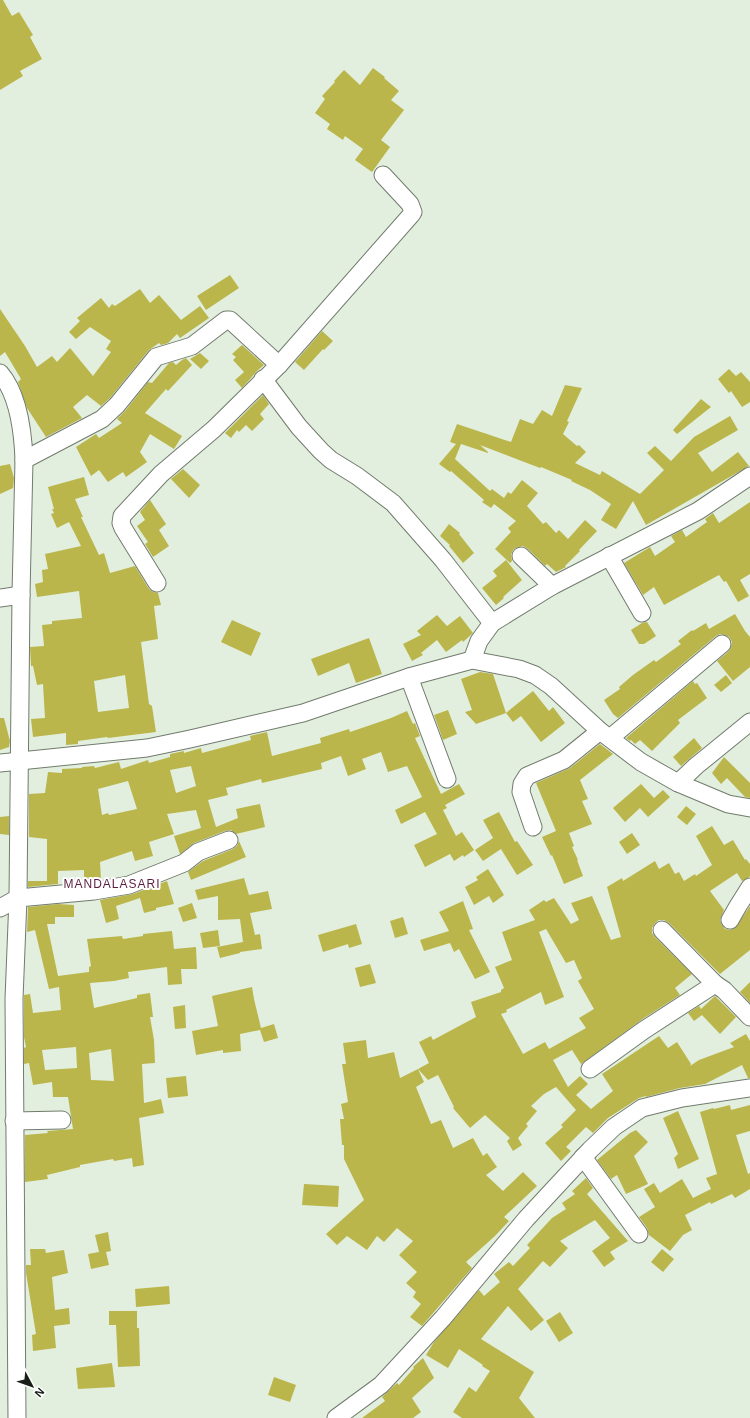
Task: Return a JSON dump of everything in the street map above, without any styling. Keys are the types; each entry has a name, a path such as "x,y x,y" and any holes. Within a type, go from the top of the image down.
{"street":[{"path":"157,583 123,528 121,523 122,516 161,474 214,429 278,365 413,212 410,204 383,175"},
{"path":"24,460 102,418 117,405 156,357 192,346 226,320 230,320 278,365"},
{"path":"0,373 13,396 19,415 23,439 24,460 18,898 14,999 16,1418"},
{"path":"263,379 299,427 321,451 331,460 357,476 393,503 443,560 492,623"},
{"path":"472,660 479,641 492,623 552,586 698,511 750,476"},
{"path":"521,556 552,586"},
{"path":"609,556 642,613"},
{"path":"0,598 21,595"},
{"path":"532,827 522,792 522,784 527,776 564,760 605,734 722,644"},
{"path":"0,763 147,748 190,739 303,713 409,677 472,660 519,669 535,675 551,686 605,734 641,762 678,783 728,804 750,808"},
{"path":"409,677 447,779"},
{"path":"678,783 696,766 750,722"},
{"path":"0,908 18,898 94,891 129,885 184,863 198,852 229,840"},
{"path":"730,920 750,887"},
{"path":"662,930 750,1017"},
{"path":"590,1069 644,1030 715,984"},
{"path":"336,1418 381,1385 443,1318 526,1219 583,1157 614,1127 642,1108 682,1098 750,1088"},
{"path":"14,1121 62,1120"},
{"path":"583,1157 639,1234"}],"building":[{"path":"0,0 3,0 12,16 19,12 33,35 30,37 42,59 20,71 23,76 0,90"},
{"path":"373,68 385,77 384,78 399,91 391,100 404,110 381,140 390,147 372,172 355,160 363,149 345,136 343,140 327,129 330,124 315,113 325,99 322,96 344,70 360,85"},
{"path":"230,275 239,288 206,310 197,296"},
{"path":"140,289 150,303 159,295 181,320 200,306 209,318 180,338 177,334 168,343 161,345 159,343 149,350 110,398 101,406 87,395 73,407 82,418 46,437 27,408 18,382 21,379 5,352 0,356 0,309 37,367 52,356 57,362 70,348 93,376 111,352 106,349 111,341 90,327 76,339 69,332 80,321 77,318 101,298 109,308 112,304 115,306"},
{"path":"322,331 333,341 324,350 323,349 304,370 295,362"},
{"path":"242,345 264,365 242,388 235,380 244,372 233,360 236,357 232,354"},
{"path":"200,353 209,361 201,369 190,359"},
{"path":"186,358 192,365 168,391 166,389 145,413 182,436 174,449 150,434 140,452 147,462 126,477 123,472 108,482 99,470 91,476 76,447 96,434 99,438 122,423 117,419 148,382 152,383 169,363 173,362 176,365"},
{"path":"729,369 736,376 741,372 750,382 750,402 742,407 731,391 729,393 718,379"},
{"path":"565,385 582,388 567,421 569,422 563,434 586,452 575,463 600,475 602,471 640,494 664,470 647,453 655,446 671,461 694,437 730,416 738,430 698,453 712,472 738,452 749,466 646,525 633,501 616,529 601,520 611,504 590,490 571,481 572,480 480,445 488,453 461,444 455,459 490,491 492,489 504,498 508,492 511,494 522,480 538,493 527,506 543,524 546,522 556,533 559,530 568,539 585,520 597,531 565,566 566,567 556,572 547,564 545,566 523,546 514,549 511,554 512,561 510,563 495,549 511,532 508,528 516,521 494,504 491,508 482,502 484,500 451,471 450,472 439,464 456,444 450,442 457,424 511,442 520,419 533,424 542,410 552,416"},
{"path":"263,395 269,404 260,414 264,419 252,431 246,425 239,432 237,430 231,438 225,433"},
{"path":"701,399 711,407 677,434 673,430"},
{"path":"10,464 14,478 13,488 0,494 0,466"},
{"path":"183,469 200,485 189,498 171,479"},
{"path":"84,477 89,495 75,499 83,517 81,517 99,555 104,553 110,573 135,566 149,589 158,593 161,605 154,606 158,639 141,642 149,704 152,706 156,732 78,741 78,744 66,745 66,733 33,737 31,719 45,718 43,684 37,685 33,666 31,666 30,647 44,646 42,625 52,624 52,621 82,618 79,591 37,597 35,584 43,582 42,570 48,569 45,554 81,546 69,522 57,528 51,514 54,513 52,509 54,509 48,487","holes":["125,675 129,708 98,712 94,681"]},
{"path":"150,500 166,524 159,530 169,546 153,557 145,544 148,542 137,526 145,520 140,512"},
{"path":"750,502 750,574 740,580 749,596 738,602 726,581 724,582 719,575 664,605 654,587 643,595 624,563 650,547 655,556 675,542 671,536 682,530 686,537 707,522 705,519 713,513 719,523"},
{"path":"449,524 460,533 459,534 474,553 463,563 449,546 450,545 440,536"},
{"path":"506,560 522,580 496,605 482,588 497,576 493,571"},
{"path":"735,614 750,637 750,667 733,681 717,661 728,652 732,642 729,637 720,634 618,718 613,714 604,700 620,689 619,687 633,675 654,660 656,662 681,644 678,641 692,630 693,631 706,623 709,629"},
{"path":"437,615 447,626 460,616 473,633 463,642 462,640 446,652 437,640 421,653 423,655 412,661 403,644 421,635 417,631"},
{"path":"232,620 261,633 251,656 221,642"},
{"path":"647,622 656,636 644,644 639,644 631,630 642,623"},
{"path":"369,638 382,674 356,683 349,663 318,676 311,659"},
{"path":"480,672 493,674 506,713 476,724 465,712 472,710 461,679"},
{"path":"726,675 732,683 721,692 714,685"},
{"path":"693,681 695,684 697,683 707,698 678,720 680,723 652,751 640,740 635,744 626,738"},
{"path":"533,691 549,711 553,707 565,723 541,742 521,716 513,722 506,713"},
{"path":"448,710 457,734 443,740 434,715"},
{"path":"407,711 413,724 415,723 420,736 415,738 441,794 459,784 465,794 445,805 447,808 443,810 456,836 462,832 474,850 464,857 463,855 454,861 450,854 425,867 414,845 437,834 425,812 401,824 395,810 422,797 407,766 388,772 381,752 362,759 366,769 348,776 341,756 321,763 322,769 262,783 261,779 226,788 228,795 208,800 216,827 238,818 236,809 260,804 265,827 236,834 231,830 225,831 194,843 180,854 174,836 201,828 196,810 167,814 174,834 149,842 153,856 135,861 132,851 100,862 101,880 84,882 84,870 58,871 58,884 28,887 28,881 47,881 47,839 29,837 29,794 45,793 48,772 62,773 62,769 94,766 95,768 119,762 121,769 148,760 149,763 170,757 170,754 184,751 184,753 201,748 202,753 251,740 250,736 267,732 272,756 321,743 320,738 349,729 350,732","holes":["191,766 196,786 176,793 170,770","128,781 137,809 102,815 98,789"]},
{"path":"0,718 4,718 10,741 9,747 0,750"},
{"path":"694,738 702,748 681,766 673,757"},
{"path":"600,744 613,754 580,780 588,799 582,801 592,824 569,833 574,846 572,847 583,876 564,884 552,855 551,856 542,837 556,831 536,783 570,768"},
{"path":"724,757 750,783 750,798 745,797 727,778 721,784 712,773"},
{"path":"641,784 654,798 663,790 670,797 648,817 640,808 625,822 613,808"},
{"path":"686,806 696,814 687,825 677,817"},
{"path":"499,812 515,842 517,841 533,865 517,875 501,849 483,861 475,850 493,838 483,820"},
{"path":"9,816 9,835 0,834 0,817"},
{"path":"712,826 724,845 733,840 745,860 746,859 750,864 750,876 748,878 742,881 737,873 710,891 724,910 720,920 725,929 730,930 735,928 750,906 750,950 720,974 669,923 664,920 659,920 652,928 652,933 692,974 675,988 680,995 644,1018 581,1064 572,1050 553,1060 568,1087 580,1076 588,1084 576,1095 591,1109 613,1091 602,1074 659,1036 668,1048 677,1042 691,1064 690,1066 699,1060 734,1047 730,1043 746,1034 750,1041 750,1078 748,1078 742,1065 705,1084 680,1088 639,1098 608,1118 593,1133 586,1127 566,1147 571,1151 561,1161 545,1143 563,1127 561,1125 576,1110 556,1087 544,1094 531,1106 537,1111 526,1124 528,1126 518,1138 522,1145 513,1151 507,1141 510,1138 485,1115 470,1128 453,1108 454,1107 438,1075 428,1080 418,1069 429,1063 419,1042 431,1036 433,1040 476,1017 471,1002 501,992 504,988 495,967 512,960 502,932 535,920 529,910 544,900 546,902 554,898 571,924 579,920 571,903 592,896 611,940 621,937 607,887 622,878 623,881 655,861 659,869 669,863 675,874 679,872 684,881 695,874 696,876 712,865 696,836","holes":["546,929 566,963 574,960 582,978 578,981 594,1009 579,1018 586,1028 549,1049 545,1042 523,1054 501,1014 541,992 545,1005 564,997 539,932"]},
{"path":"632,833 640,845 627,854 619,842"},
{"path":"239,841 246,857 191,880 188,872 203,861 233,849 237,846"},
{"path":"488,869 504,895 493,903 489,896 474,905 465,887 478,880 476,877"},
{"path":"244,878 249,895 268,891 272,909 250,913 255,935 260,934 262,949 240,952 220,958 217,947 243,942 240,919 218,920 218,896 198,900 195,890"},
{"path":"167,881 174,904 156,908 156,910 144,913 140,898 116,906 119,919 106,923 100,900 133,894"},
{"path":"463,901 473,929 469,930 490,972 475,979 459,949 454,952 450,943 424,951 420,940 449,931 439,912"},
{"path":"192,903 197,918 183,922 178,908"},
{"path":"58,904 74,905 74,917 55,917 55,924 47,924 58,976 89,972 89,967 91,966 87,939 122,936 123,939 143,936 143,934 172,931 174,949 196,947 197,969 181,969 182,984 168,985 167,967 128,972 129,978 90,983 94,1008 137,998 137,995 150,993 153,1017 150,1017 154,1040 155,1063 142,1064 144,1103 161,1099 164,1113 139,1118 144,1165 133,1167 132,1158 114,1161 113,1159 80,1165 80,1167 47,1175 48,1179 25,1182 25,1135 48,1133 47,1131 73,1129 68,1097 53,1097 52,1082 33,1085 29,1063 24,1064 24,1048 26,1047 24,1037 24,995 30,994 33,1013 61,1010 59,987 49,989 35,930 27,932 28,907","holes":["76,1047 77,1068 45,1070 42,1050","111,1049 114,1081 91,1080 89,1053"]},
{"path":"403,917 408,934 395,938 390,921"},
{"path":"356,924 362,944 349,948 348,944 323,952 318,935"},
{"path":"218,930 220,946 203,948 200,933"},
{"path":"370,964 376,983 360,987 355,968"},
{"path":"750,982 750,1003 740,992"},
{"path":"252,987 261,1028 274,1024 278,1038 264,1042 260,1030 240,1034 241,1051 223,1053 223,1050 196,1055 192,1031 218,1026 212,996"},
{"path":"715,996 736,1017 720,1034 702,1015 694,1021 688,1013 699,1006 701,1009"},
{"path":"185,1005 186,1028 175,1029 173,1007"},
{"path":"366,1040 368,1058 394,1052 400,1078 418,1069 424,1082 416,1087 431,1124 441,1120 453,1148 473,1138 483,1156 487,1153 497,1167 486,1175 503,1191 523,1172 537,1186 504,1217 509,1221 495,1236 466,1262 472,1268 422,1326 410,1317 421,1304 413,1297 416,1292 406,1283 417,1272 399,1255 413,1241 397,1228 384,1242 377,1236 367,1250 347,1236 337,1245 326,1234 364,1200 344,1159 344,1145 342,1145 340,1119 344,1119 341,1104 348,1102 342,1064 346,1064 343,1043"},
{"path":"186,1076 188,1096 168,1098 166,1078"},
{"path":"730,1105 731,1110 750,1105 750,1131 736,1135 748,1174 750,1173 750,1189 735,1198 732,1194 711,1204 710,1202 685,1215 692,1230 683,1235 670,1251 649,1235 647,1228 639,1217 655,1207 644,1189 654,1183 660,1193 682,1179 693,1198 711,1189 706,1178 717,1174 700,1112"},
{"path":"678,1111 699,1159 678,1169 674,1158 678,1154 663,1118"},
{"path":"636,1130 648,1142 634,1156 648,1184 626,1194 617,1175 611,1179 597,1160 630,1133"},
{"path":"586,1178 593,1188 587,1194 628,1241 610,1252 615,1259 604,1267 592,1251 610,1238 595,1220 560,1241 568,1248 550,1267 543,1261 518,1289 544,1320 531,1331 508,1306 481,1339 534,1372 519,1398 535,1418 462,1418 453,1412 469,1387 476,1392 490,1371 459,1349 448,1368 426,1355 434,1342 479,1290 484,1296 500,1282 494,1274 509,1262 513,1266 530,1248 527,1245 552,1218 566,1209 562,1203 575,1194 572,1191"},
{"path":"304,1184 339,1186 338,1207 302,1205"},
{"path":"108,1232 111,1251 106,1252 109,1265 91,1269 88,1254 99,1252 95,1235"},
{"path":"30,1249 45,1249 46,1253 64,1250 68,1273 52,1277 55,1310 69,1308 70,1324 54,1326 56,1348 33,1351 32,1335 36,1334 26,1273 26,1265 31,1265"},
{"path":"662,1249 674,1259 663,1272 651,1262"},
{"path":"169,1286 170,1304 136,1307 135,1289"},
{"path":"109,1311 137,1311 140,1366 118,1367 116,1325 109,1325"},
{"path":"560,1312 573,1333 559,1342 546,1321"},
{"path":"423,1358 434,1378 412,1398 421,1412 413,1418 362,1418 385,1401 382,1397 397,1383 399,1385 414,1368 413,1367"},
{"path":"112,1363 115,1387 78,1389 76,1368"},
{"path":"274,1377 296,1385 290,1402 268,1395"}],"district":[{"name":"MANDALASARI","path":"112,884"}]}
